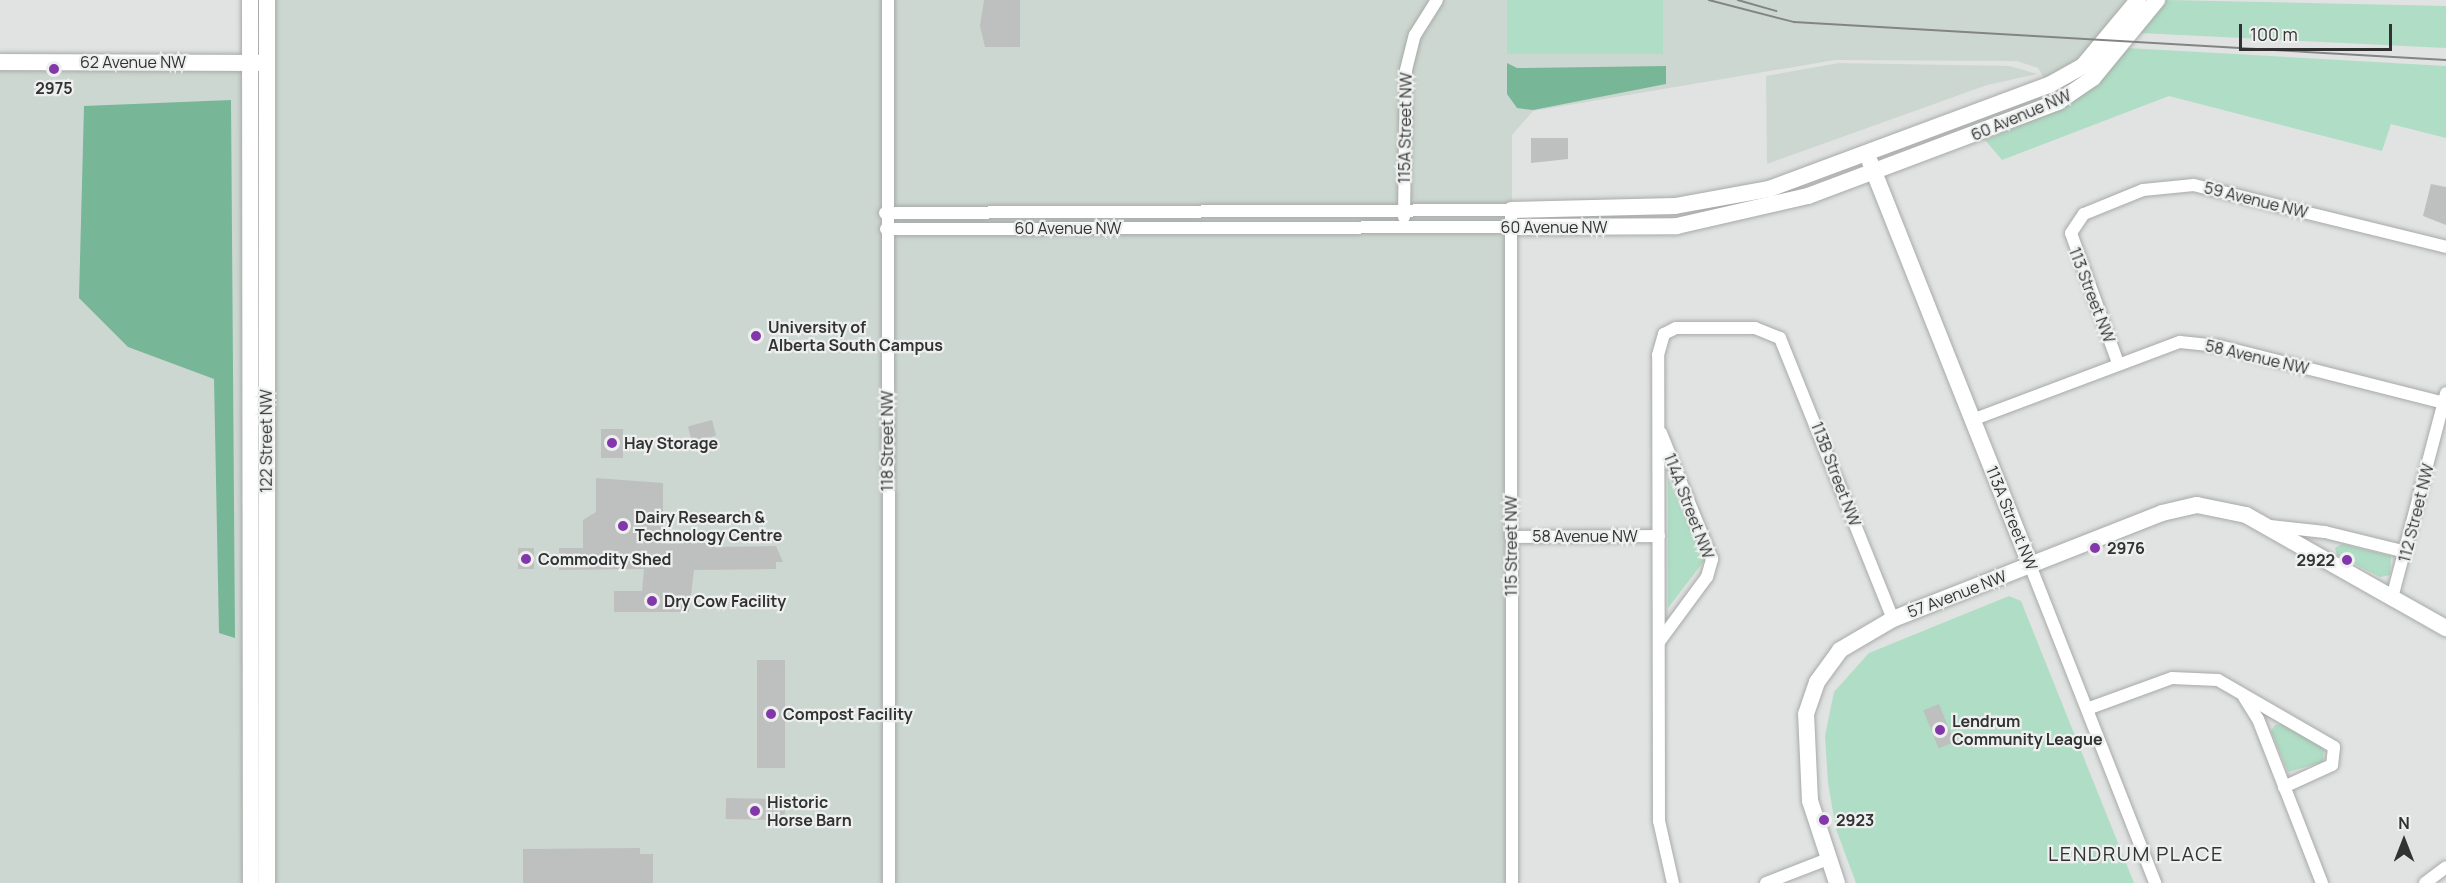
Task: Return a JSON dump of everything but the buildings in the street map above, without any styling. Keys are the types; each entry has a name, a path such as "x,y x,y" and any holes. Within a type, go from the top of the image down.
{"street":[{"name":"122 Street NW","path":"250,0 258,63 267,883"},
{"name":"122 Street NW","path":"251,883 258,63 267,0"},
{"name":"118 Street NW","path":"888,0 885,213 889,883"},
{"name":"115A Street NW","path":"1404,227 1406,70 1414,35 1437,0"},
{"name":"60 Avenue NW","path":"886,229 1404,227 1707,202 1769,189 2049,86 2083,66 2138,0"},
{"name":"60 Avenue NW","path":"885,213 1404,210 1511,218 1704,222 1778,206 1875,172 2076,92 2157,0"},
{"name":"62 Avenue NW","path":"0,62 258,63"},
{"name":"113A Street NW","path":"1867,154 2155,883"},
{"name":"59 Avenue NW","path":"2073,226 2089,211 2143,190 2182,184 2446,247"},
{"name":"115 Street NW","path":"1511,218 1512,883"},
{"name":"113 Street NW","path":"2073,226 2072,247 2118,363"},
{"name":"114A Street NW","path":"1673,883 1659,821 1659,346 1664,334 1684,328 1773,332"},
{"name":"113B Street NW","path":"1773,332 1793,365 1893,619"},
{"name":"58 Avenue NW","path":"1972,420 2169,344 2206,344 2445,398"},
{"name":"112 Street NW","path":"2392,598 2445,398"},
{"name":"114A Street NW","path":"1658,426 1712,559 1707,577 1659,642"},
{"name":"57 Avenue NW","path":"1828,859 1806,770 1811,695 1840,650 1893,619 2185,506 2222,507 2266,526 2446,628"},
{"name":"57 Avenue NW","path":"2266,526 2325,532 2406,552"},
{"name":"58 Avenue NW","path":"1511,537 1659,536"},
{"path":"2087,709 2172,678 2218,680 2334,747 2332,765 2284,786"},
{"path":"2240,693 2258,719 2322,883"},
{"path":"1766,883 1828,859 1837,883"},
{"path":"2425,883 2446,867"}],"shaded area":[{"name":"University of Alberta South Campus","path":"258,0 2148,0 2101,57 2054,95 2038,68 2017,61 1835,60 1533,111 1512,135 1512,883 0,883 0,62 257,63"},
{"path":"1839,63 2009,66 2038,74 1987,85 1767,164 1766,76"}],"green space":[{"path":"1507,0 1663,0 1663,54 1507,54"},
{"path":"2166,0 2446,6 2446,48 2140,33"},
{"path":"2127,48 2446,66 2446,138 2391,124 2382,151 2169,96 2002,160 1985,140 2049,114"},
{"path":"1507,63 1517,68 1666,66 1666,84 1533,110 1517,108 1507,94"},
{"path":"231,100 235,638 219,633 214,379 128,347 79,298 84,106"},
{"path":"1668,478 1704,561 1668,608"},
{"path":"2342,544 2391,556 2390,575 2380,577 2337,555 2335,548"},
{"path":"2009,596 2021,601 2134,883 1856,883 1836,829 1828,783 1825,736 1834,692 1869,653"},
{"path":"2284,724 2324,748 2323,762 2288,772 2271,731 2275,725"}],"tram line":[{"path":"1709,0 1794,22 2446,60"},
{"path":"1738,0 1776,11"}],"place":[{"name":"2975","path":"54,69"},
{"name":"University of Alberta South Campus","path":"756,336"},
{"name":"Hay Storage","path":"612,443"},
{"name":"Dairy Research & Technology Centre","path":"623,526"},
{"name":"2976","path":"2095,548"},
{"name":"Commodity Shed","path":"526,559"},
{"name":"2922","path":"2347,560"},
{"name":"Dry Cow Facility","path":"652,601"},
{"name":"Compost Facility","path":"771,714"},
{"name":"Lendrum Community League","path":"1940,730"},
{"name":"Historic Horse Barn","path":"755,811"},
{"name":"2923","path":"1824,820"}],"district":[{"name":"LENDRUM PLACE","path":"2136,853"}]}
